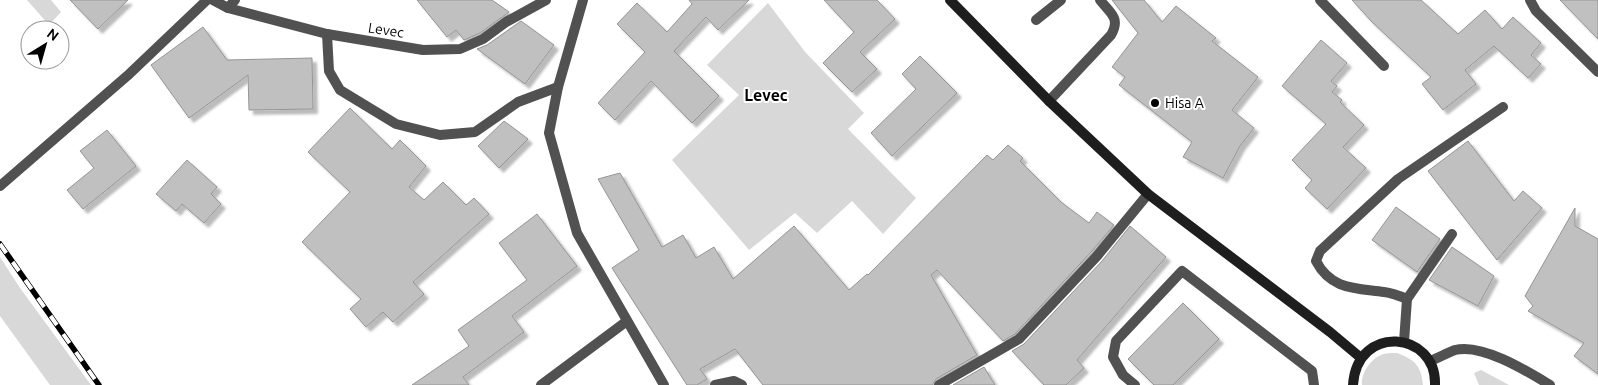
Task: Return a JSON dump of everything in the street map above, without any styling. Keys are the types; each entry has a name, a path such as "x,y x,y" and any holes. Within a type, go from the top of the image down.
{"main road":[{"path":"950,0 1049,101 1148,194 1330,332 1360,358"},
{"path":"1353,385 1354,372 1360,358 1372,347 1388,341 1404,342 1418,350 1430,361 1435,377 1434,385"}],"street":[{"path":"0,186 127,76 207,0"},
{"name":"Levec","path":"213,0 232,4 327,34 422,50 460,49 483,39 506,22 546,0"},
{"path":"583,0 558,87 549,133 577,233 664,385"},
{"path":"1036,20 1061,0"},
{"path":"1049,101 1111,35 1116,26 1116,19 1100,0"},
{"path":"1320,0 1384,66"},
{"path":"1530,0 1536,11 1598,72"},
{"path":"327,34 329,71 340,90 396,124 440,135 475,132 518,102 558,87"},
{"path":"1407,298 1385,292 1365,291 1332,281 1322,273 1316,261 1320,251 1398,179 1503,106"},
{"path":"939,385 1019,339 1097,256 1148,194"},
{"path":"1404,342 1407,298 1452,234"},
{"path":"1135,385 1123,375 1113,357 1116,341 1182,271 1312,371 1314,385"},
{"path":"541,385 626,321"},
{"path":"1430,361 1456,350 1481,350 1527,370 1550,385"},
{"path":"715,385 734,381 742,385"}],"shaded area":[{"path":"27,0 51,0 61,12 54,20 45,20"},
{"path":"768,3 806,53 864,113 848,129 916,198 883,234 852,201 817,233 795,213 749,250 672,160 739,95 707,65"},
{"path":"0,257 20,288 91,385 50,385 0,316"},
{"path":"1397,353 1416,364 1421,373 1423,385 1362,385 1363,376 1373,360 1383,354"},
{"path":"1481,370 1509,385 1479,385 1474,373"}],"building":[{"path":"70,0 128,0 98,29"},
{"path":"417,0 492,0 509,12 480,33 464,40 456,30 447,37"},
{"path":"689,0 749,0 718,30 706,17 674,51 719,96 692,123 651,81 615,120 598,103 645,52 617,24 637,3 667,32 692,4"},
{"path":"824,0 877,0 895,19 860,52 877,69 852,92 823,63 854,32"},
{"path":"1112,0 1144,0 1162,22 1176,6 1216,38 1212,41 1258,77 1232,110 1254,128 1240,146 1223,178 1183,157 1192,142 1119,85 1125,77 1112,67 1138,33"},
{"path":"1352,0 1421,0 1458,34 1485,10 1502,29 1513,17 1541,43 1531,55 1541,64 1528,78 1494,46 1465,70 1476,84 1443,110 1422,84 1431,77 1372,22"},
{"path":"1560,0 1598,0 1598,39"},
{"path":"521,21 554,45 525,84 477,49 487,45"},
{"path":"203,27 227,60 312,58 313,109 249,110 248,75 189,118 151,65"},
{"path":"1321,40 1347,63 1331,81 1337,86 1332,92 1342,100 1340,102 1364,125 1343,147 1366,168 1327,209 1305,188 1312,180 1292,160 1326,124 1282,86"},
{"path":"920,56 957,93 892,156 871,133 916,89 902,74"},
{"path":"350,108 392,149 400,140 426,166 409,187 424,200 443,182 466,205 474,198 489,214 413,282 424,294 393,322 383,312 366,327 350,309 361,299 302,242 350,192 308,152"},
{"path":"504,121 528,139 499,168 478,146"},
{"path":"107,130 136,166 83,209 67,190 94,168 80,151"},
{"path":"1468,141 1514,201 1523,191 1542,208 1497,260 1428,171"},
{"path":"1008,145 1023,158 1020,161 1061,202 1089,223 1097,212 1114,225 1015,334 1003,341 937,270 931,275 977,355 936,379 932,385 763,385 735,349 700,369 707,379 697,385 687,385 612,268 639,250 598,179 620,173 662,247 683,235 696,258 714,247 733,279 794,226 849,290 868,275 987,155 993,160"},
{"path":"187,160 217,187 211,194 221,204 204,223 182,204 176,211 156,194"},
{"path":"1396,207 1440,239 1417,272 1372,240"},
{"path":"1575,208 1575,226 1598,239 1598,374 1574,356 1584,343 1528,311 1533,306 1525,296"},
{"path":"537,214 577,266 512,316 524,332 463,377 469,385 412,385 469,346 458,330 527,280 499,243"},
{"path":"1130,226 1166,257 1077,360 1084,368 1066,385 1044,385 1012,351 1024,344 1102,261"},
{"path":"1452,247 1494,276 1478,306 1429,280"},
{"path":"1183,303 1219,339 1173,385 1154,385 1128,359"},
{"path":"984,367 995,385 953,385"}],"railway":[{"path":"0,244 99,385"}],"place":[{"name":"Hisa A","path":"1155,103"}],"district":[{"name":"Levec","path":"766,95"}]}
